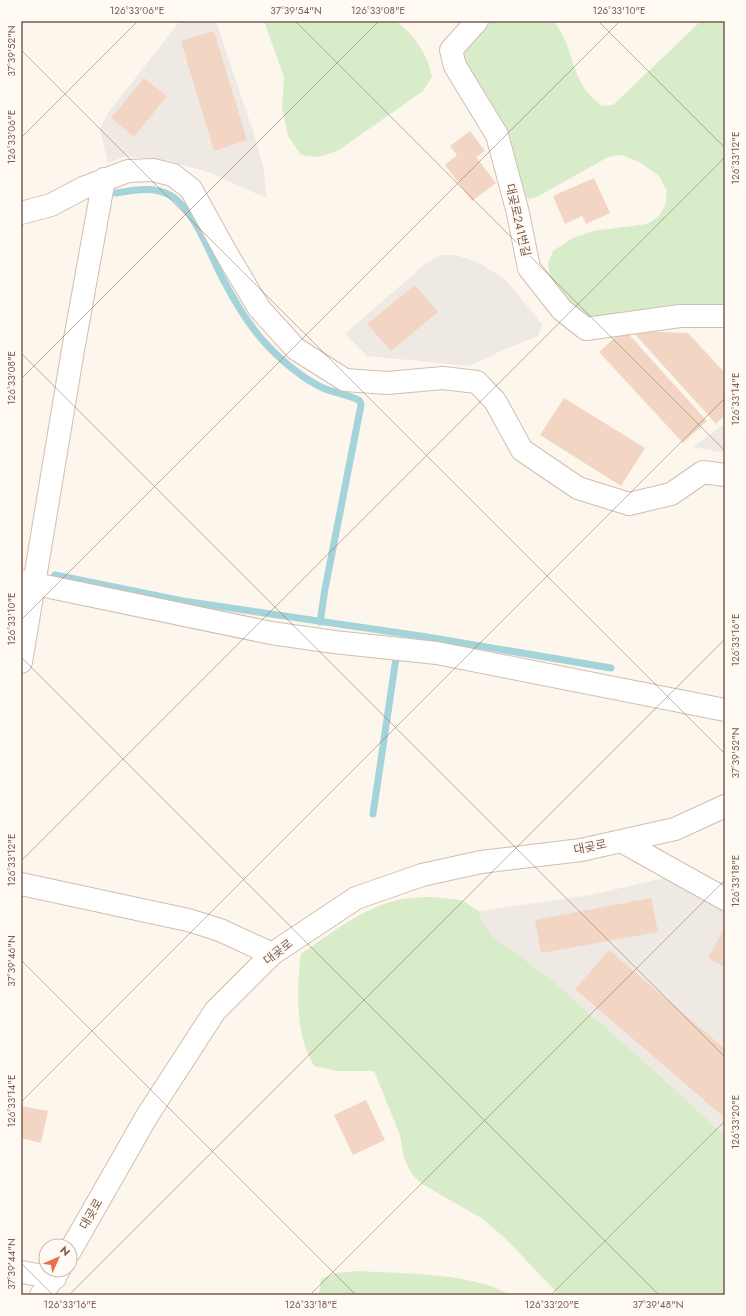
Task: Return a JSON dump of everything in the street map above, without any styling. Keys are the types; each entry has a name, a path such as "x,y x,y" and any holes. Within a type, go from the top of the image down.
{"street":[{"name":"대곶로241번길","path":"477,21 451,50 454,61 497,135 518,214 529,268 562,310 586,328 680,316 725,316"},
{"path":"21,213 51,205 83,188 128,171 153,170 173,176 192,189 228,256 259,308 296,349 345,380 387,383 443,378 477,382 495,400 522,450 578,488 629,504 671,494 703,472 725,476"},
{"path":"21,662 27,583 73,350 104,179"},
{"path":"27,583 271,632 334,642 437,653 725,710"},
{"name":"대곶로","path":"77,1238 147,1116 215,1011 272,954 356,898 422,875 481,862 581,850 675,829 725,806"},
{"name":"대곶로","path":"621,841 725,900"},
{"path":"21,884 188,920 220,930 272,954"},
{"path":"21,1272 38,1273"},
{"path":"41,1295 54,1278"}],"shaded area":[{"path":"180,21 216,21 253,131 264,169 266,198 211,173 169,161 126,156 108,163 100,129 108,113"},
{"path":"441,255 456,255 479,263 505,279 542,324 538,336 501,351 470,366 367,356 345,334 424,265"},
{"path":"725,425 725,453 693,447 721,426"},
{"path":"698,870 710,881 725,889 725,1136 552,980 491,935 483,923 479,911 591,895"}],"green space":[{"path":"264,21 396,21 409,32 424,53 432,77 423,91 339,150 320,157 301,155 288,136 282,107 284,77"},
{"path":"487,21 553,21 564,38 582,85 591,97 602,106 613,105 701,21 725,21 725,309 588,321 569,307 550,276 548,264 553,251 573,238 593,231 647,224 658,217 665,206 667,191 659,176 641,163 622,155 608,157 537,197 529,199 522,193 465,65 464,50"},
{"path":"431,897 461,900 479,911 483,923 491,935 552,980 725,1136 725,1295 559,1295 508,1241 483,1219 422,1184 412,1174 404,1158 400,1135 374,1071 338,1071 314,1066 306,1049 300,1024 298,988 301,954 350,921 376,907 403,899"},
{"path":"358,1271 417,1274 456,1278 494,1287 512,1295 319,1295 321,1279 336,1273"}],"building":[{"path":"214,31 247,140 214,151 181,41"},
{"path":"144,78 167,96 134,137 111,118"},
{"path":"470,131 485,151 476,157 496,183 472,201 445,165 457,155 450,146"},
{"path":"594,178 610,213 586,224 582,216 565,224 553,196"},
{"path":"415,285 438,312 391,351 367,324"},
{"path":"624,329 707,421 683,443 599,352"},
{"path":"632,331 688,333 725,373 725,415 716,424"},
{"path":"564,398 645,448 621,486 540,435"},
{"path":"651,898 658,932 541,953 535,920"},
{"path":"723,931 725,932 725,967 708,958"},
{"path":"609,950 725,1049 725,1118 575,989"},
{"path":"366,1100 385,1140 353,1155 334,1115"},
{"path":"21,1106 48,1111 41,1143 21,1138"}],"waterway":[{"path":"116,193 157,190 164,192 179,201 201,234 224,281 238,305 266,344 286,363 307,379 323,388 360,401 361,405 325,589 320,622"},
{"path":"55,575 183,601 427,637 611,668"},
{"path":"373,814 396,658"}]}
